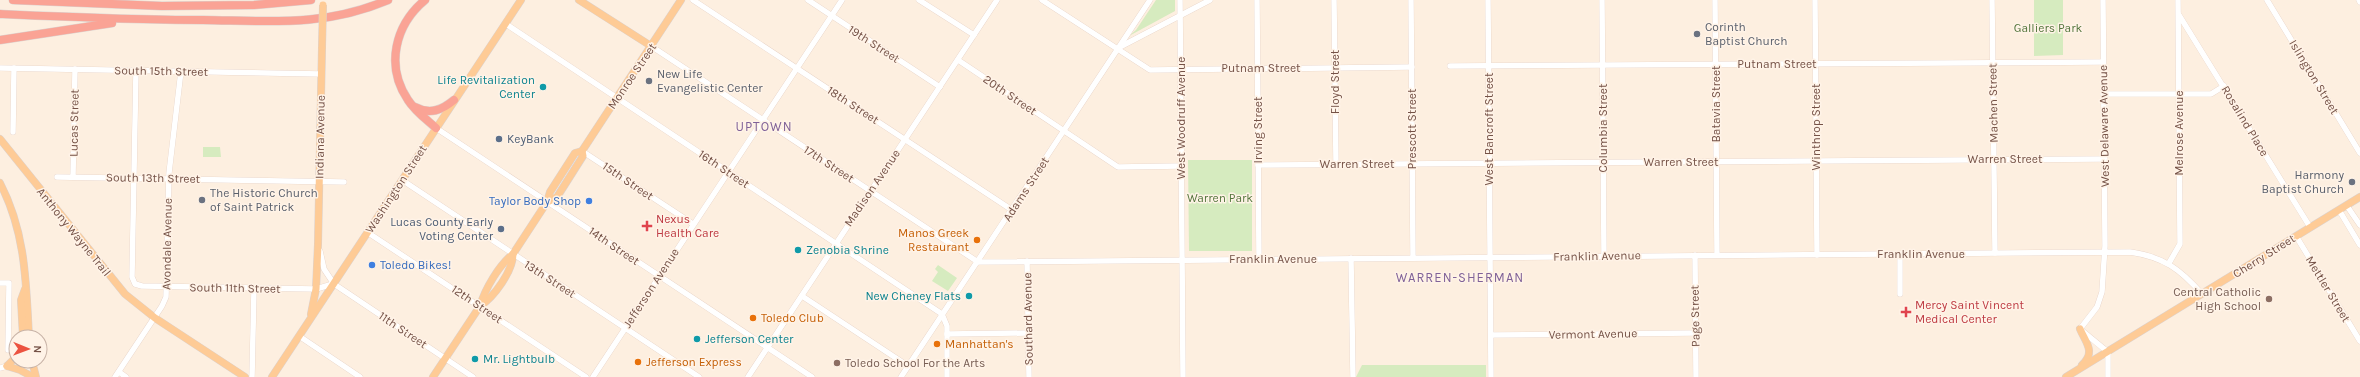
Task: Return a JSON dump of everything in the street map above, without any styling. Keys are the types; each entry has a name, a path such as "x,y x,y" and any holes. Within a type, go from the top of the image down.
{"highway":[{"path":"13,0 162,6 260,5 311,0"},
{"path":"86,0 95,3"},
{"path":"0,14 130,20 300,22 348,15 388,0"},
{"path":"424,0 406,20 395,51 398,80 410,103 436,128"},
{"path":"0,40 130,20"},
{"path":"410,103 422,110 433,111 445,107 454,100"}],"main road":[{"name":"Washington Street","path":"272,377 521,0"},
{"name":"17th Street","path":"579,0 651,46"},
{"name":"Monroe Street","path":"433,377 480,306 482,297 506,259 513,254 548,202 550,192 575,153 582,151 681,0"},
{"name":"Indiana Avenue","path":"308,322 316,289 323,2"},
{"name":"Anthony Wayne Trail","path":"0,139 111,279 131,300 155,318 245,377"},
{"path":"0,183 20,234 27,285 29,329"},
{"name":"Cherry Street","path":"2069,375 2310,227 2360,198"},
{"path":"23,329 21,300 27,285"},
{"path":"2069,375 2088,359 2090,354 2089,345 2080,328"},
{"path":"3,367 20,370 35,377"}],"street":[{"name":"18th Street","path":"693,0 1012,210"},
{"name":"19th Street","path":"808,0 940,87"},
{"name":"Jefferson Avenue","path":"593,377 842,0"},
{"path":"919,0 974,35"},
{"name":"Madison Avenue","path":"748,377 997,0"},
{"name":"Putnam Street","path":"1042,0 1147,69 1412,67"},
{"name":"Adams Street","path":"901,377 978,262 1116,49 1150,0"},
{"name":"West Woodruff Avenue","path":"1180,0 1183,377"},
{"path":"1116,49 1210,0"},
{"name":"Irving Street","path":"1257,0 1259,259"},
{"name":"Floyd Street","path":"1334,0 1336,164"},
{"name":"Prescott Street","path":"1411,0 1413,258"},
{"name":"West Bancroft Street","path":"1488,0 1491,377"},
{"name":"Columbia Street","path":"1602,0 1604,256"},
{"name":"Batavia Street","path":"1715,0 1718,255"},
{"name":"Winthrop Street","path":"1815,0 1817,255"},
{"name":"Machen Street","path":"1992,0 1995,253"},
{"name":"West Delaware Avenue","path":"2080,328 2100,303 2103,252 2105,159 2103,94 2104,0"},
{"name":"Melrose Avenue","path":"2169,263 2180,244 2178,0"},
{"name":"Islington Street","path":"2267,0 2360,153"},
{"name":"Rosalind Place","path":"2178,15 2224,86 2310,227"},
{"name":"16th Street","path":"506,24 942,314"},
{"name":"17th Street","path":"651,46 978,262"},
{"name":"20th Street","path":"958,60 1063,130"},
{"name":"Putnam Street","path":"1450,66 2103,62"},
{"name":"South 15th Street","path":"0,68 321,74"},
{"path":"13,132 14,68"},
{"name":"Lucas Street","path":"72,177 75,69"},
{"path":"134,178 136,70"},
{"name":"Avondale Avenue","path":"117,374 165,302 169,179 181,71"},
{"path":"2103,94 2211,94 2224,86"},
{"name":"14th Street","path":"436,128 812,377"},
{"path":"1063,130 1118,167 1182,166"},
{"name":"15th Street","path":"582,151 693,224"},
{"name":"Warren Street","path":"1258,165 2105,159"},
{"name":"South 13th Street","path":"57,177 344,182"},
{"name":"South 11th Street","path":"134,178 132,277 135,284 166,287 254,289 316,289 334,284"},
{"name":"13th Street","path":"402,180 699,377"},
{"path":"2346,206 2360,225"},
{"path":"2339,210 2360,246"},
{"name":"12th Street","path":"367,232 586,377"},
{"name":"Mettler Street","path":"2296,236 2360,341"},
{"path":"318,244 324,269 334,284"},
{"name":"Franklin Avenue","path":"978,262 2130,252 2146,254 2169,263 2202,294"},
{"path":"1900,254 1900,294"},
{"name":"Page Street","path":"1695,255 1696,377"},
{"path":"1351,258 1353,377"},
{"name":"Southard Avenue","path":"1027,261 1029,377"},
{"path":"0,283 10,283 9,329"},
{"name":"11th Street","path":"334,284 473,377"},
{"path":"252,377 254,289"},
{"path":"802,296 908,366"},
{"path":"942,314 947,326 947,377"},
{"path":"2080,328 2108,352 2108,377"},
{"path":"947,334 1028,333"},
{"name":"Vermont Avenue","path":"1491,335 1695,333"},
{"path":"299,336 360,377"},
{"path":"117,374 126,377"}],"green space":[{"path":"1156,0 1175,0 1175,11 1129,36 1136,30"},
{"name":"Galliers Park","path":"2034,0 2063,0 2063,55 2034,56"},
{"path":"203,147 220,147 221,157 203,157"},
{"name":"Warren Park","path":"1188,160 1252,160 1252,251 1189,251"},
{"path":"938,265 957,278 948,291 932,281 938,272 935,269"},
{"path":"1362,365 1486,365 1486,377 1356,377"}],"place":[{"name":"Corinth Baptist Church","path":"1697,34"},
{"name":"New Life Evangelistic Center","path":"649,81"},
{"name":"Life Revitalization Center","path":"543,87"},
{"name":"KeyBank","path":"499,139"},
{"name":"Harmony Baptist Church","path":"2352,182"},
{"name":"The Historic Church of Saint Patrick","path":"202,200"},
{"name":"Taylor Body Shop","path":"589,201"},
{"name":"Nexus Health Care","path":"647,226"},
{"name":"Lucas County Early Voting Center","path":"501,229"},
{"name":"Manos Greek Restaurant","path":"977,240"},
{"name":"Zenobia Shrine","path":"798,250"},
{"name":"Toledo Bikes!","path":"372,265"},
{"name":"New Cheney Flats","path":"969,296"},
{"name":"Central Catholic High School","path":"2269,299"},
{"name":"Mercy Saint Vincent Medical Center","path":"1906,312"},
{"name":"Toledo Club","path":"753,318"},
{"name":"Jefferson Center","path":"697,339"},
{"name":"Manhattan's","path":"937,344"},
{"name":"Mr. Lightbulb","path":"475,359"},
{"name":"Jefferson Express","path":"638,362"},
{"name":"Toledo School For the Arts","path":"837,363"}],"district":[{"name":"UPTOWN","path":"764,126"},
{"name":"WARREN-SHERMAN","path":"1460,277"}]}
